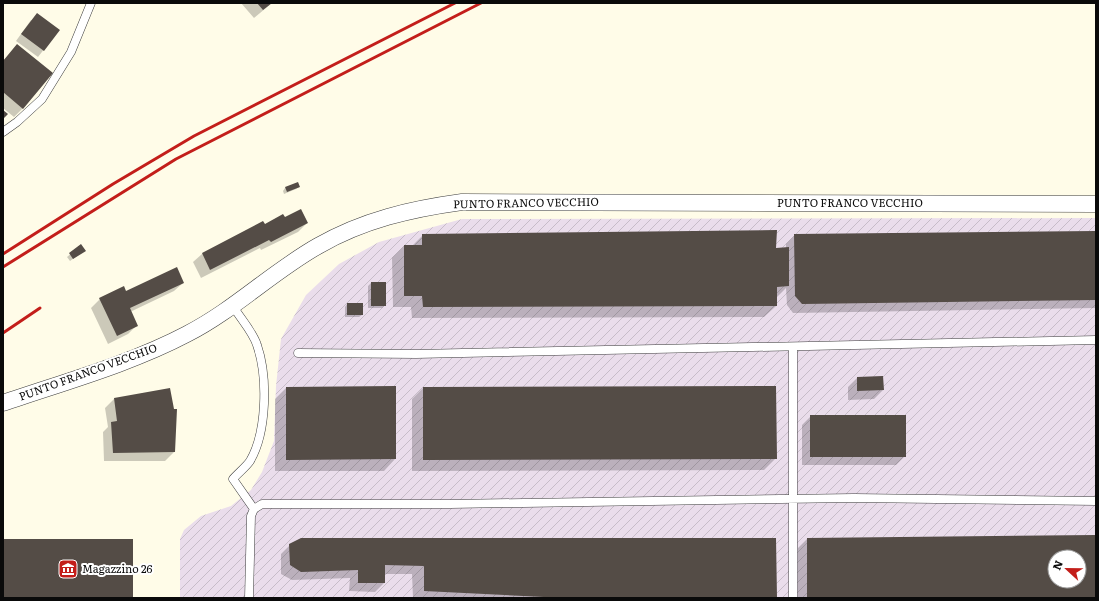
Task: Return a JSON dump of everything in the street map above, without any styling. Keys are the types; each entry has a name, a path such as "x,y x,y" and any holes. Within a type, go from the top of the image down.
{"street":[{"name":"PUNTO FRANCO VECCHIO","path":"3,403 122,362 187,334 233,306 318,246 358,227 389,215 421,208 462,202 1096,204"}],"lane":[{"path":"3,132 17,122 42,99 71,52 91,3"},
{"path":"233,306 257,344 265,386 264,422 258,443 249,461 233,479 254,509"},
{"path":"298,353 416,354 1096,340"},
{"path":"793,347 795,499 793,598"},
{"path":"249,598 251,516 254,509 262,504 450,504 795,499 1096,501"}],"shaded area":[{"path":"1096,218 1096,598 180,598 180,539 184,530 201,516 231,506 251,490 262,472 274,441 276,386 281,339 306,295 339,264 379,242 462,219"}],"building":[{"path":"257,3 272,3 263,10"},
{"path":"37,13 60,30 44,51 21,34"},
{"path":"17,44 53,73 23,109 3,92 3,61"},
{"path":"3,110 8,114 3,119"},
{"path":"298,182 300,187 287,192 285,187"},
{"path":"301,209 308,223 271,242 269,240 210,270 202,253 263,221 265,224 283,214 285,217"},
{"path":"777,230 776,248 789,247 789,286 777,287 777,306 423,307 422,296 404,296 404,245 422,245 422,234"},
{"path":"1096,231 1096,300 802,304 795,296 794,234"},
{"path":"81,244 86,251 73,259 69,253"},
{"path":"177,267 184,283 130,308 138,326 117,336 99,298 124,286 126,291"},
{"path":"371,282 386,282 386,306 371,306"},
{"path":"347,303 363,303 363,315 347,315"},
{"path":"883,376 884,390 857,391 857,377"},
{"path":"396,386 396,459 286,460 286,387"},
{"path":"776,386 777,459 423,460 423,387"},
{"path":"170,388 174,409 177,409 175,452 113,453 111,422 117,421 114,398"},
{"path":"810,415 906,415 906,457 810,457"},
{"path":"1096,535 1096,598 807,598 807,538"},
{"path":"301,538 776,538 777,598 564,598 424,591 424,566 385,565 385,583 358,583 358,570 301,572 290,565 289,544"},
{"name":"Magazzino 26","path":"3,539 133,539 133,598 3,598"}],"railway":[{"path":"3,254 113,184 194,136 455,3"},
{"path":"3,267 176,159 481,3"},
{"path":"3,333 40,308"}],"place":[{"name":"Magazzino 26","path":"68,569"}]}
